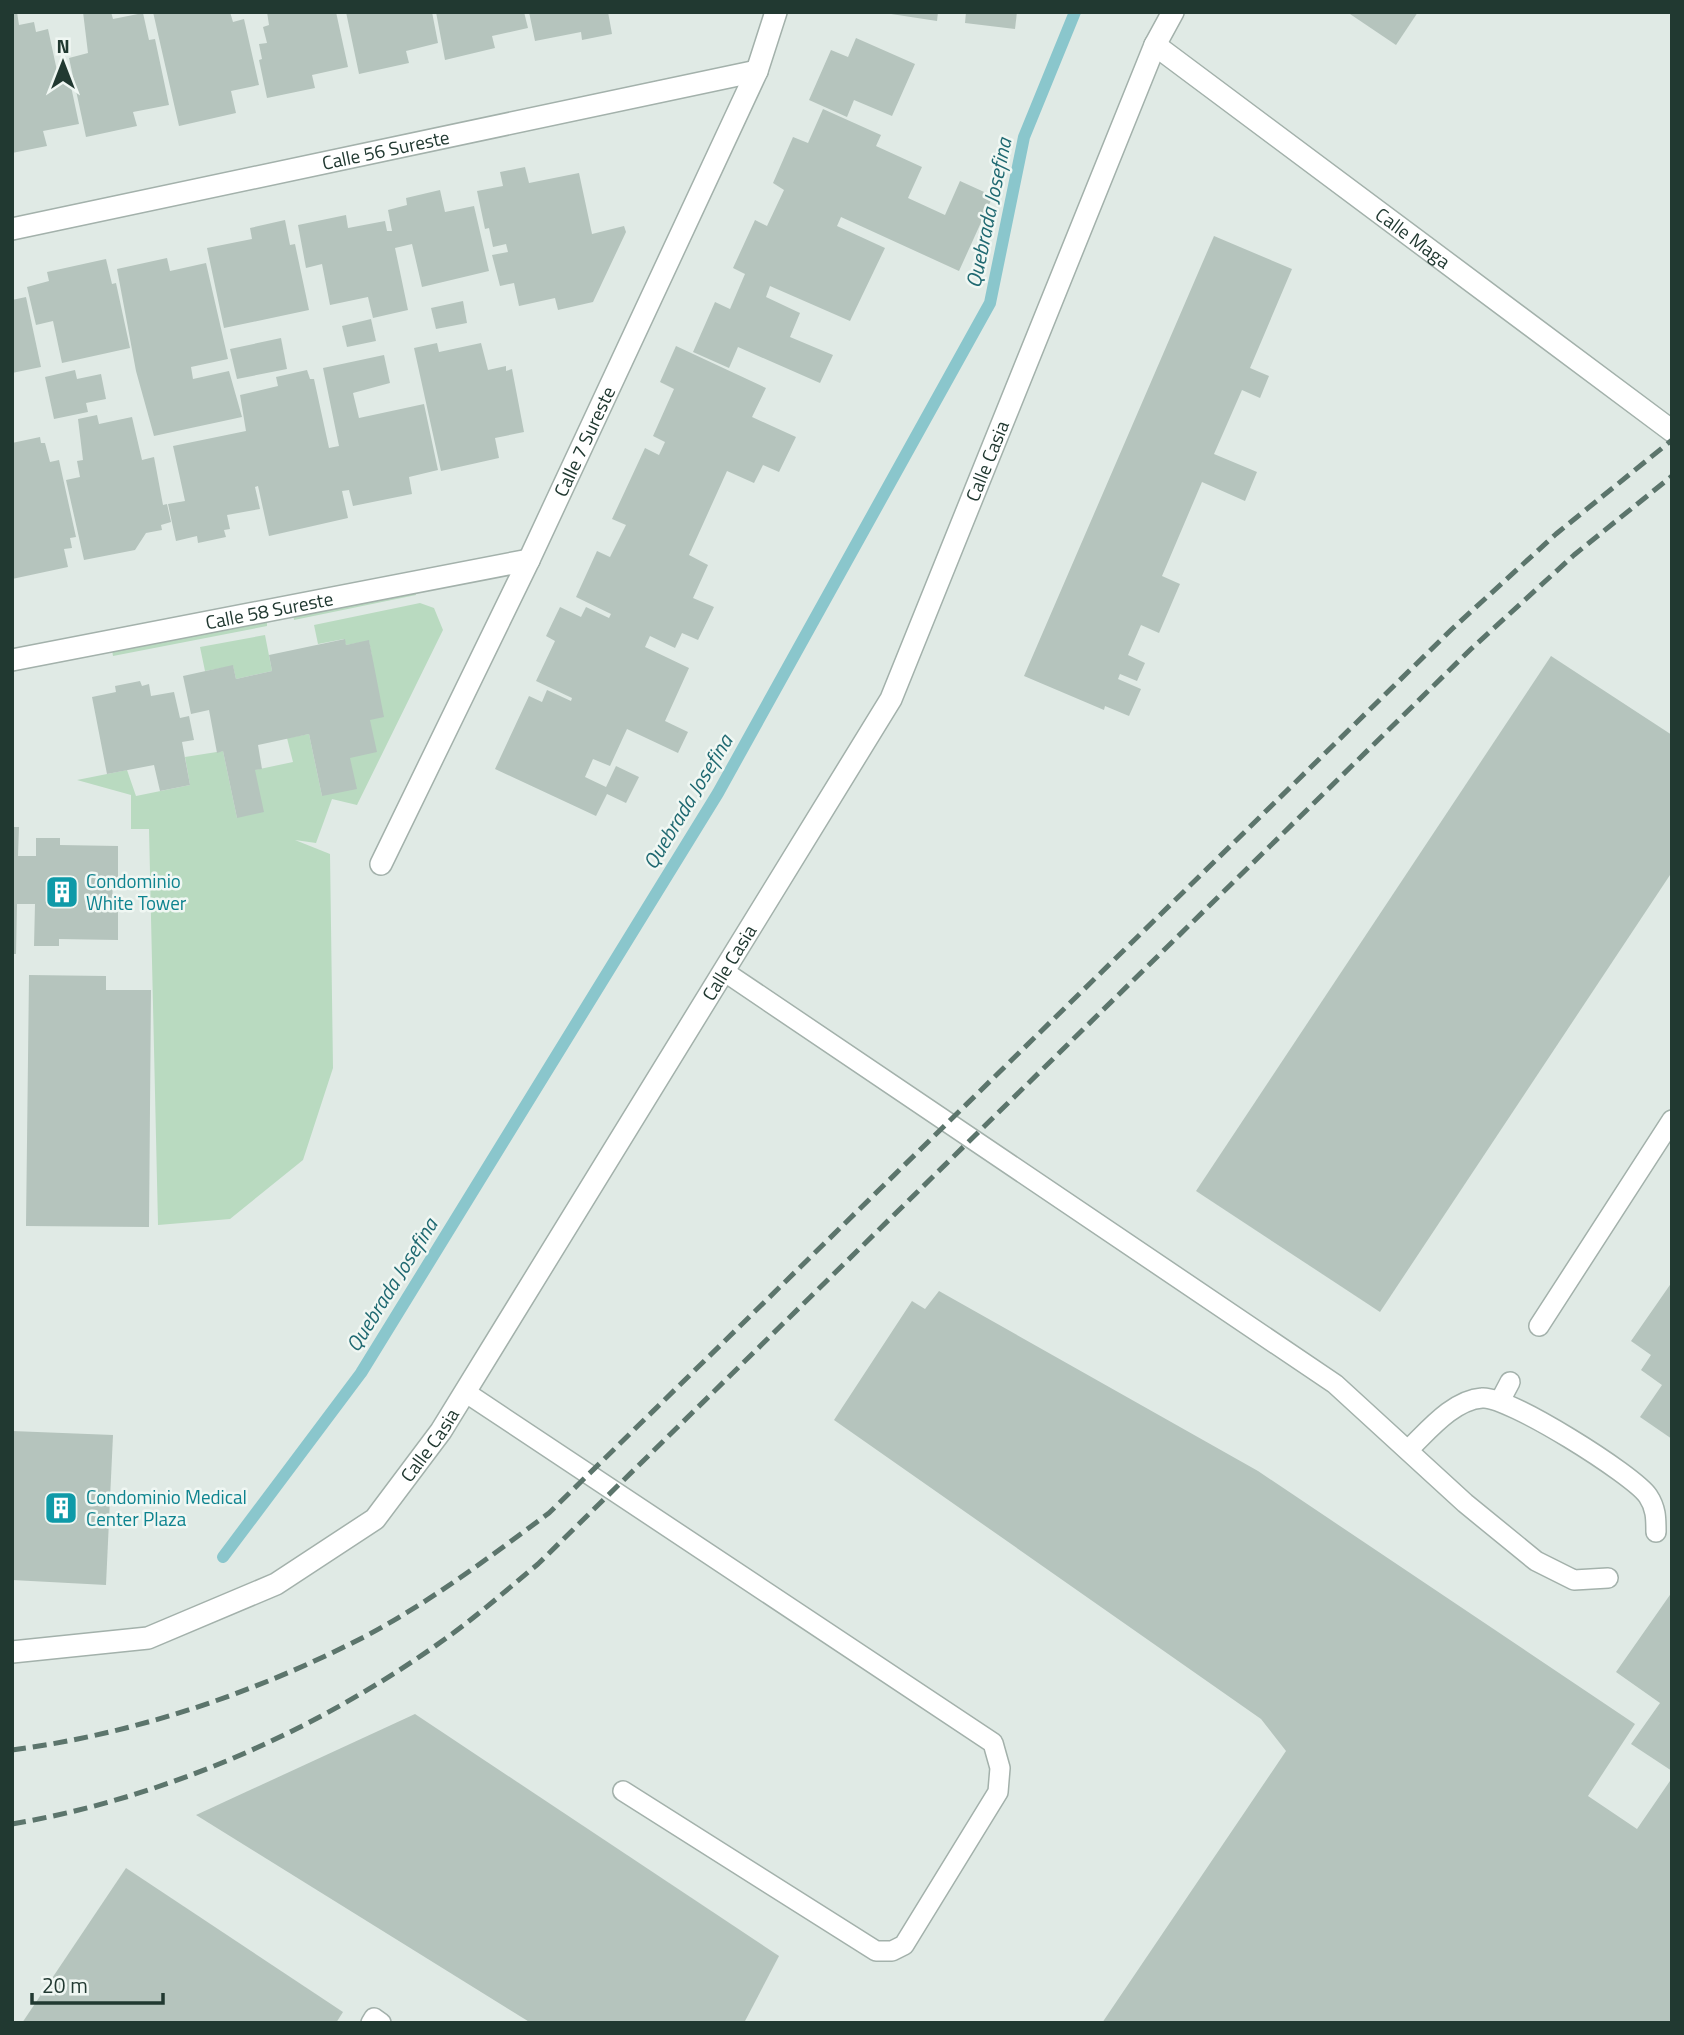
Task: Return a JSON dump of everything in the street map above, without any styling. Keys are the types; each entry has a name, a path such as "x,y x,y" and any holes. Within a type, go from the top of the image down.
{"street":[{"name":"Calle 7 Sureste","path":"381,864 528,560 757,71 776,12"},
{"name":"Calle Casia","path":"12,1652 148,1638 276,1584 375,1519 440,1432 891,699 1155,45 1173,12"},
{"name":"Calle Maga","path":"1155,45 1672,431"},
{"name":"Calle 56 Sureste","path":"12,229 757,71"},
{"name":"Calle 58 Sureste","path":"12,660 528,560"}],"lane":[{"path":"725,972 1335,1384 1465,1503 1536,1561 1574,1580 1608,1578"},
{"path":"1539,1326 1672,1120"},
{"path":"1500,1401 1510,1382"},
{"path":"465,1392 993,1743 1000,1768 998,1791 904,1945 892,1951 876,1951 624,1791"},
{"path":"1408,1450 1457,1407 1483,1397 1500,1401 1525,1412 1635,1480 1649,1496 1656,1511 1656,1532"},
{"path":"371,2023 374,2018 381,2023"}],"green space":[{"path":"415,588 416,595 294,620 293,612"},
{"path":"420,603 434,608 443,630 357,805 332,799 316,843 295,840 330,854 333,1068 303,1160 230,1219 158,1225 149,829 131,829 131,795 77,780 127,770 136,796 190,785 185,757 223,751 237,818 255,770 293,762 287,738 309,734 322,796 349,758 366,724 372,706 373,665 369,641 346,645 344,639 318,644 314,625"},
{"path":"267,620 267,626 113,656 112,650"},
{"path":"265,635 272,671 236,679 233,666 205,671 200,647"}],"building":[{"path":"12,12 17,12 19,25 34,22 36,32 48,29 59,80 69,77 79,124 43,131 47,146 12,153"},
{"path":"83,12 111,12 113,19 143,13 149,40 155,39 169,105 133,112 137,126 86,137 69,58 88,53"},
{"path":"153,12 230,12 233,22 244,19 259,85 231,91 236,113 179,126"},
{"path":"267,12 336,12 348,67 312,75 315,88 267,98 259,60 262,59 259,44 267,43 263,27 269,25"},
{"path":"346,12 432,12 438,43 406,51 409,63 359,74"},
{"path":"436,12 524,12 528,28 492,36 495,48 445,60"},
{"path":"529,12 608,12 612,34 582,40 581,32 535,41"},
{"path":"878,12 938,12 937,21"},
{"path":"966,12 1017,12 1015,29 965,23"},
{"path":"1347,12 1418,12 1396,45"},
{"path":"856,38 915,64 892,116 854,100 847,117 809,100 831,50 848,57"},
{"path":"823,109 881,135 876,146 922,167 908,198 945,215 960,181 993,196 959,271 841,217 837,226 885,248 850,321 770,286 766,297 800,313 790,337 833,355 820,383 738,347 729,368 693,352 715,302 730,309 745,274 733,268 755,220 767,226 784,190 773,183 793,137 808,143"},
{"path":"525,167 529,183 579,173 592,234 624,226 626,232 593,302 558,310 555,298 519,306 514,283 500,286 492,255 508,252 506,244 493,247 489,228 485,229 477,191 503,186 500,172"},
{"path":"440,190 445,212 474,206 489,271 422,287 412,244 395,248 408,310 373,318 368,297 330,305 322,264 306,268 298,225 346,215 348,228 385,221 387,231 392,231 388,210 407,205 406,198"},
{"path":"285,220 290,245 295,244 309,310 224,328 207,248 252,239 250,228"},
{"path":"1214,236 1292,269 1250,368 1269,376 1260,398 1242,390 1214,454 1257,472 1245,501 1202,482 1162,576 1180,584 1159,633 1141,625 1128,655 1145,663 1137,681 1120,674 1118,679 1141,689 1129,716 1105,706 1104,710 1024,676"},
{"path":"167,258 170,271 206,263 228,359 191,367 193,379 229,371 242,417 154,436 136,371 117,269"},
{"path":"106,259 112,284 116,283 130,348 62,363 53,321 36,325 27,287 49,281 47,272"},
{"path":"26,297 41,367 12,373 12,300"},
{"path":"463,301 467,323 436,329 431,308"},
{"path":"371,319 376,341 347,347 342,326"},
{"path":"281,338 287,369 237,379 230,349"},
{"path":"437,343 439,352 481,343 488,370 506,366 506,371 512,369 524,432 495,438 499,458 441,471 414,348"},
{"path":"676,346 766,388 752,417 796,437 779,472 763,465 754,483 727,471 689,555 708,565 693,598 714,607 698,640 682,633 675,648 650,636 645,647 689,668 665,721 688,732 678,753 627,729 610,766 593,759 585,777 606,787 616,766 639,777 626,803 607,794 596,816 495,769 529,696 542,702 547,690 571,701 572,698 536,681 555,641 546,636 560,607 581,617 586,607 609,618 611,614 576,597 597,551 610,557 626,525 612,519 645,448 659,455 665,442 653,436 674,389 660,382"},
{"path":"384,355 390,383 353,393 359,418 424,404 438,470 409,477 412,494 353,506 349,490 342,491 348,518 269,536 258,486 255,487 260,509 227,515 230,529 224,530 226,537 198,543 197,536 176,541 168,504 185,501 173,446 246,431 240,395 278,386 276,377 307,370 310,379 314,379 329,448 339,446 323,368"},
{"path":"75,370 77,379 101,374 106,399 86,403 88,412 54,419 45,377"},
{"path":"97,415 99,424 132,417 142,460 154,457 163,505 167,504 171,522 161,525 162,530 146,533 135,550 84,560 66,480 80,477 77,461 83,460 78,419"},
{"path":"40,437 41,443 45,443 50,462 59,460 76,537 70,538 72,548 64,549 68,567 12,579 12,443"},
{"path":"345,639 346,645 369,640 384,717 370,720 377,752 350,758 357,789 322,796 309,734 258,745 262,769 255,770 264,812 237,818 223,751 217,753 209,710 191,714 183,676 233,665 236,679 272,671 269,655"},
{"path":"1551,656 1672,735 1672,872 1380,1312 1196,1191"},
{"path":"140,681 142,686 149,684 151,696 174,692 180,718 189,716 194,740 182,742 190,785 160,791 154,765 107,774 92,697 116,692 115,686"},
{"name":"Condominio White Tower","path":"12,827 19,827 18,856 36,856 36,838 60,838 60,845 118,846 118,882 113,882 112,903 118,904 118,940 59,939 59,946 34,946 35,904 17,904 16,954 12,954"},
{"path":"29,975 106,976 106,990 151,990 149,1227 26,1226"},
{"path":"1672,1282 1672,1439 1640,1417 1662,1385 1641,1370 1651,1355 1631,1341"},
{"path":"939,1291 1258,1471 1635,1724 1588,1796 1637,1829 1672,1778 1672,2023 1102,2023 1286,1751 1261,1719 834,1420 912,1301 925,1309"},
{"name":"Condominio Medical Center Plaza","path":"12,1431 113,1435 106,1585 12,1580"},
{"path":"1672,1592 1672,1771 1631,1744 1660,1703 1616,1672"},
{"path":"415,1714 779,1956 744,2023 531,2023 196,1815"},
{"path":"126,1868 343,2012 336,2023 22,2023"}],"waterway":[{"name":"Quebrada Josefina","path":"223,1557 361,1373 718,793 990,303 1024,137 1075,12"}],"railway":[{"path":"12,1750 58,1743 148,1722 280,1676 364,1637 412,1609 549,1513 1452,629 1556,534 1672,440"},
{"path":"12,1824 129,1796 243,1754 351,1700 452,1634 485,1608 538,1564 1471,649 1574,555 1672,476"}],"place":[{"name":"Condominio White Tower","path":"62,892"},
{"name":"Condominio Medical Center Plaza","path":"61,1508"}]}
